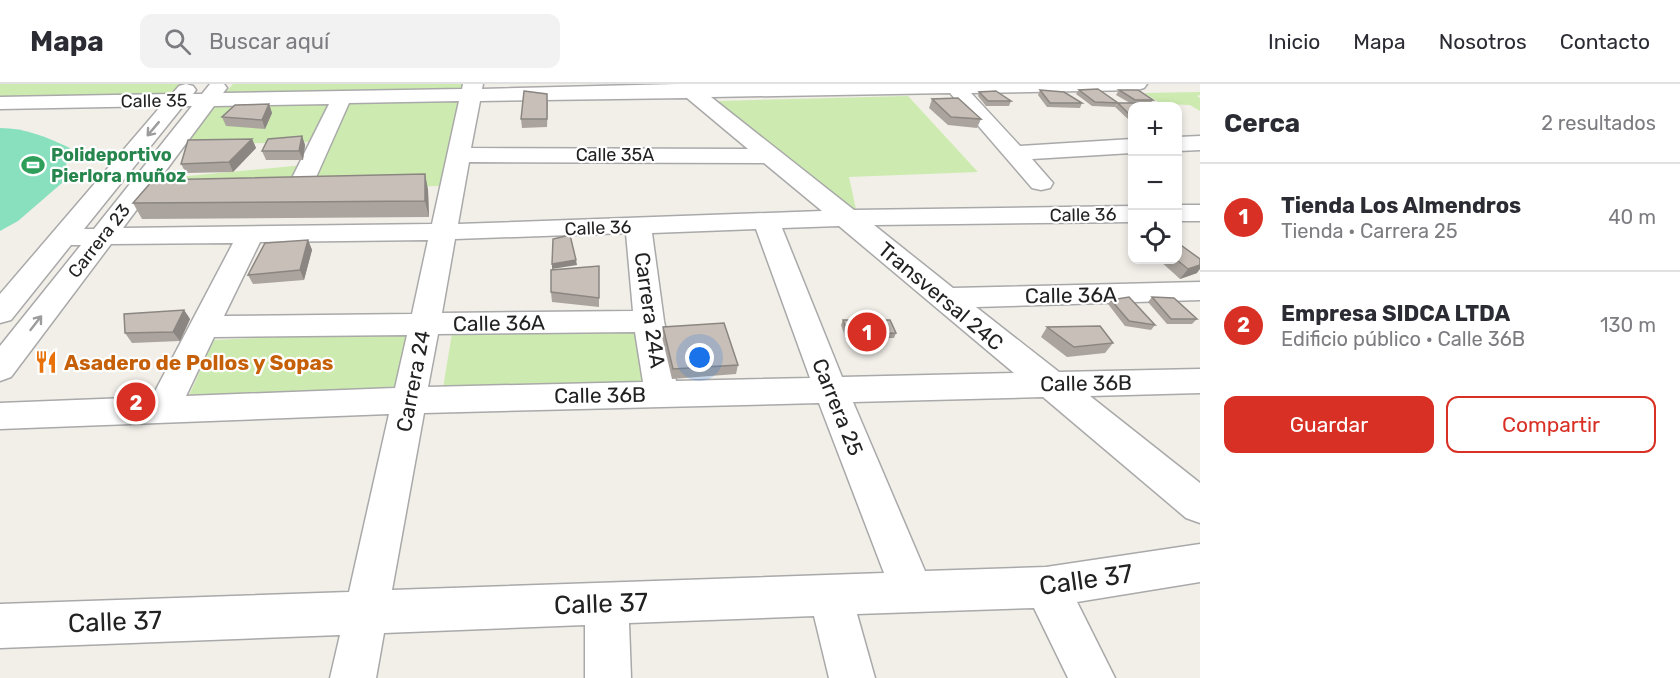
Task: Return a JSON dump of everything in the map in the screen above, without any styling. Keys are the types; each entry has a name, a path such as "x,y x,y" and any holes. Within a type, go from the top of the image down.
{"street":[{"name":"Calle 35","path":"0,104 199,92 342,98 472,90 1137,84"},
{"path":"955,87 1041,183"},
{"name":"Transversal 24C","path":"687,88 1200,506"},
{"name":"Carrera 24","path":"353,678 472,90"},
{"name":"Carrera 23","path":"0,313 63,237 199,92"},
{"name":"Carrera 23","path":"0,369 102,238 199,92"},
{"path":"301,184 342,98"},
{"path":"1182,144 1200,143"},
{"path":"1014,153 1128,146"},
{"name":"Calle 35A","path":"459,155 771,156"},
{"path":"1182,213 1200,213"},
{"name":"Calle 36","path":"63,237 443,232 847,218 1128,214"},
{"name":"Carrera 25","path":"766,221 830,388 913,592"},
{"name":"Carrera 24A","path":"639,226 649,321 662,394"},
{"path":"163,408 206,327 250,235"},
{"name":"Calle 36A","path":"942,298 1200,291"},
{"name":"Calle 36A","path":"206,327 649,321"},
{"name":"Calle 36B","path":"0,416 410,400 830,388 1200,381"},
{"name":"Calle 37","path":"0,626 1046,587 1200,563"},
{"path":"1046,587 1092,678"},
{"path":"830,596 852,678"},
{"path":"607,604 608,678"}],"green space":[{"path":"0,84 180,84 169,97 0,99"},
{"path":"233,84 462,84 462,88 226,92"},
{"path":"1200,92 1197,96 1200,98 1200,111 1190,105 1182,105 1182,102 1159,102 1144,93"},
{"path":"908,96 978,172 849,177 857,214 718,101"},
{"path":"463,100 445,186 159,190 167,178 304,165 309,142 186,145 216,104"},
{"name":"Polideportivo Pierlora muñoz","path":"0,128 27,131 70,148 62,183 18,221 0,231"},
{"path":"649,329 656,388 442,394 452,333"},
{"path":"411,331 400,394 185,404 214,340"}],"building":[{"path":"1098,89 1118,103 1095,102 1079,90"},
{"path":"1040,90 1064,92 1082,103 1050,103"},
{"path":"1119,90 1138,90 1153,100 1135,100"},
{"path":"524,91 547,94 547,119 521,119"},
{"path":"996,91 1011,101 988,101 979,92"},
{"path":"958,98 981,119 951,117 932,99"},
{"path":"1118,103 1128,103 1128,113"},
{"path":"269,104 262,120 222,117 235,105"},
{"path":"302,136 299,151 262,151 268,139"},
{"path":"252,139 229,162 181,164 188,140"},
{"path":"425,174 425,201 133,203 153,180"},
{"path":"570,235 576,260 552,264 553,239"},
{"path":"308,240 300,270 248,275 265,243"},
{"path":"1182,246 1200,259 1200,265 1188,269 1182,264"},
{"path":"599,266 599,298 551,292 551,270"},
{"path":"1129,297 1155,325 1129,321 1111,300"},
{"path":"1152,297 1174,298 1197,319 1171,319"},
{"path":"184,310 173,332 125,333 124,314"},
{"path":"843,320 890,320 896,333 848,334"},
{"path":"724,323 738,365 673,369 663,327"},
{"path":"1100,326 1113,343 1074,347 1047,327"}],"place":[{"name":"Polideportivo Pierlora muñoz","path":"33,165"},
{"name":"Tienda Los Almendros","path":"867,332"},
{"name":"Asadero de Pollos y Sopas","path":"46,362"},
{"name":"Empresa SIDCA LTDA","path":"136,402"}]}
